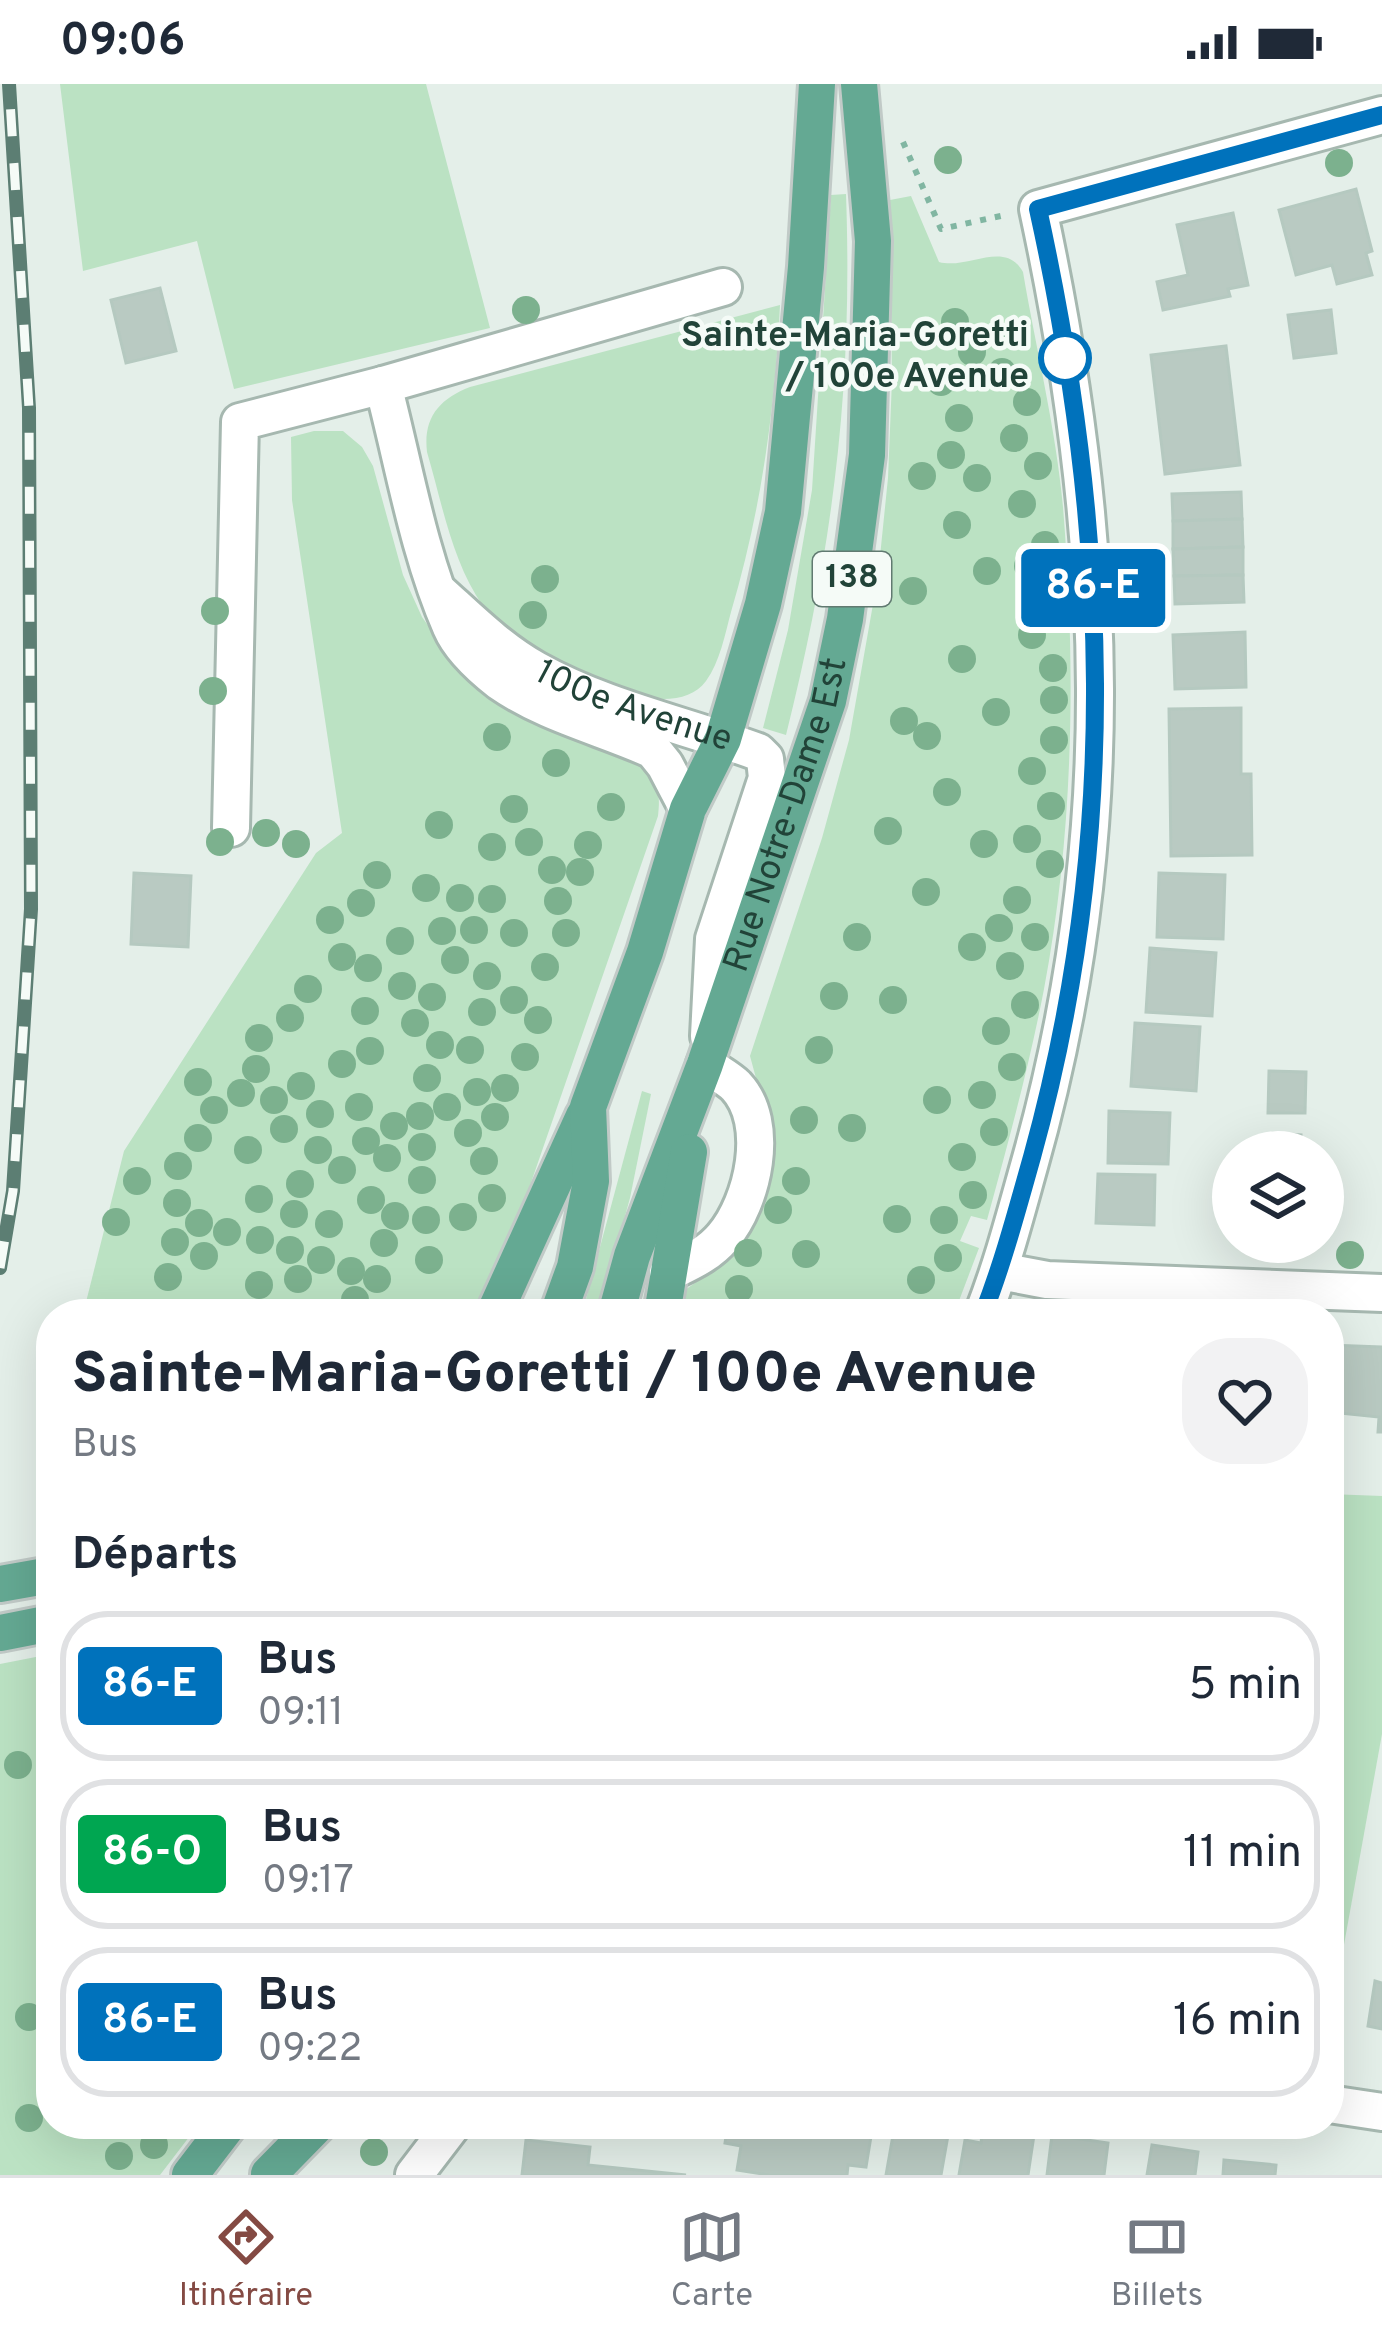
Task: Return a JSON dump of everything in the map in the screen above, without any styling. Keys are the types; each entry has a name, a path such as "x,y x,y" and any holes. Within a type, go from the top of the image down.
{"main road":[{"name":"138","path":"563,1299 575,1267 591,1180 588,1107 645,952 688,808 723,739 763,604 783,512 817,84"},
{"name":"Rue Notre-Dame Est","path":"620,1299 828,701 858,538 867,454 873,241 859,84"},
{"path":"664,1299 706,1059"},
{"path":"501,1299 588,1107"},
{"path":"0,1584 36,1578"},
{"path":"0,1633 36,1626"},
{"path":"190,2175 218,2139"},
{"path":"269,2175 293,2139"},
{"path":"269,2175 304,2139"}],"street":[{"path":"989,1299 1048,1100 1067,1010 1089,864 1097,725 1097,644 1085,490 1038,209 1382,115"},
{"path":"231,828 240,422 383,386 723,287"},
{"name":"100e Avenue","path":"383,386 452,631 498,680 532,701 652,750 665,764 688,808"},
{"name":"100e Avenue","path":"440,593 494,643 535,669 602,698 758,752 769,768 714,939 706,1059"},
{"path":"668,1273 703,1256 725,1235 741,1208 750,1179 755,1148 752,1118 738,1087 706,1059"},
{"path":"1000,1271 1047,1280 1382,1294"},
{"path":"1344,2106 1382,2112"},
{"path":"414,2175 442,2139"}],"path":[{"path":"901,128 904,149 941,229 1038,209"}],"green space":[{"path":"60,84 426,84 490,328 234,389 197,241 83,271"},
{"path":"846,194 846,334 836,467 816,599 786,735 763,728 788,630 812,490 831,195"},
{"path":"911,196 939,262 996,256 1015,262 1023,272 1056,448 1067,567 1070,748 1054,929 1038,1018 987,1220 971,1216 960,1241 979,1248 960,1299 677,1299 723,1263 741,1239 773,1141 750,1056 849,740 878,576 892,380 890,200"},
{"path":"780,305 758,498 724,638 706,681 686,696 658,699 625,693 556,663 500,624 472,589 449,532 427,452 435,411 470,387"},
{"path":"343,431 362,447 373,466 403,575 422,617 450,656 639,759 656,784 658,816 508,1249 482,1299 87,1299 124,1151 316,853 342,833 292,500 291,437"},
{"path":"642,1091 651,1094 630,1198 602,1299 586,1299"},
{"path":"1344,1495 1382,1496 1382,1734 1344,1945"},
{"path":"36,1657 36,2139 188,2139 160,2175 0,2175 0,1664"}],"building":[{"path":"1356,189 1372,251 1366,253 1372,275 1337,284 1332,265 1296,275 1279,210"},
{"path":"1233,213 1248,285 1228,289 1230,296 1163,310 1157,282 1188,275 1177,225"},
{"path":"160,288 176,351 126,363 111,300"},
{"path":"1331,310 1336,353 1294,358 1288,315"},
{"path":"1226,346 1240,465 1165,474 1151,355"},
{"path":"1241,492 1242,519 1173,521 1172,494"},
{"path":"1242,519 1243,547 1173,549 1173,521"},
{"path":"1243,547 1243,575 1174,576 1173,549"},
{"path":"1243,575 1244,602 1175,604 1174,576"},
{"path":"1245,632 1246,687 1175,689 1173,635"},
{"path":"1241,708 1241,774 1251,774 1252,855 1171,856 1169,709"},
{"path":"134,873 191,876 188,947 131,944"},
{"path":"1159,873 1225,875 1223,939 1157,937"},
{"path":"1150,948 1216,953 1212,1016 1146,1012"},
{"path":"1135,1023 1200,1027 1196,1091 1131,1086"},
{"path":"1269,1071 1306,1072 1305,1113 1268,1113"},
{"path":"1109,1111 1170,1113 1168,1164 1108,1163"},
{"path":"1098,1174 1155,1175 1154,1225 1096,1223"},
{"path":"1344,1346 1382,1347 1382,1432 1378,1432 1379,1417 1344,1414"},
{"path":"1375,1981 1382,1983 1382,2029 1368,2026"},
{"path":"726,2139 871,2139 866,2167 848,2165 847,2175 737,2170 741,2146 725,2143"},
{"path":"892,2139 947,2139 941,2175 886,2175"},
{"path":"982,2139 1033,2139 1028,2175 959,2175 965,2140 981,2143"},
{"path":"1052,2139 1108,2143 1104,2175 1047,2175"},
{"path":"526,2140 590,2147 588,2165 686,2175 522,2175"},
{"path":"1152,2145 1198,2152 1195,2175 1147,2175"},
{"path":"1224,2160 1276,2165 1275,2175 1223,2175"}],"railway":[{"path":"0,1268 13,1191 31,909 29,408 9,84"}],"bus line":[{"name":"86-E","path":"989,1299 1048,1100 1064,1028 1095,792 1097,644 1085,490 1038,209 1382,115"}],"place":[{"name":"Sainte-Maria-Goretti / 100e Avenue","path":"1065,358"}]}
